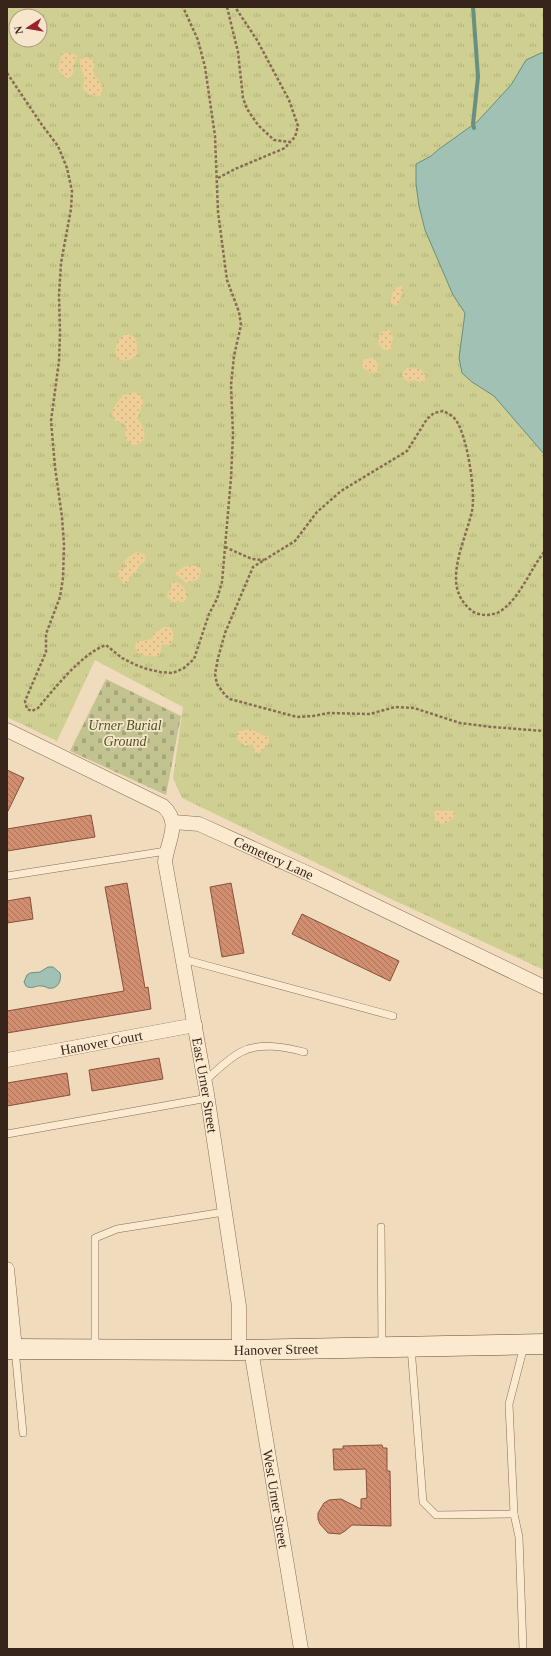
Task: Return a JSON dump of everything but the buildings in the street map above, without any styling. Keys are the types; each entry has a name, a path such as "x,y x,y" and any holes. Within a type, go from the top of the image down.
{"main road":[{"name":"Hanover Street","path":"11,1349 245,1350 544,1344"}],"street":[{"path":"7,730 163,806 169,812 173,822"},
{"name":"East Urner Street","path":"173,822 165,862 208,1098 245,1350"},
{"name":"Cemetery Lane","path":"173,822 199,824 316,877 544,987"},
{"name":"Hanover Court","path":"7,1060 195,1025"},
{"path":"7,1269 11,1349"},
{"name":"West Urner Street","path":"245,1350 301,1649"}],"lane":[{"path":"7,876 166,851"},
{"path":"183,959 393,1016"},
{"path":"205,1081 241,1052 259,1047 284,1047 304,1052"},
{"path":"7,1134 208,1098"},
{"path":"95,1349 95,1238 117,1229 224,1212"},
{"path":"381,1227 382,1348"},
{"path":"524,1344 509,1404 514,1514 519,1537 524,1649"},
{"path":"411,1347 423,1502 436,1515 514,1514"},
{"path":"11,1349 23,1433"}],"path":[{"path":"7,73 58,146 67,168 72,190 71,209 61,263 59,295 59,361 51,421 55,467 62,517 64,545 63,578 60,597 46,634 46,652 25,701 27,709 32,711 38,708 71,670 100,647 106,645 122,658 147,669 173,673 184,668 194,659 209,614 217,599 222,582 231,470 232,385 234,356 241,325 239,312 227,280 218,212 216,136 205,67 198,40 183,7"},
{"path":"227,7 238,52 243,98 247,109 258,125 274,140 290,142"},
{"path":"218,178 234,169 285,148 295,138 298,126 289,100 257,40 235,7"},
{"path":"544,552 518,594 498,613 483,615 472,612 465,605 458,592 456,579 457,567 472,509 470,467 461,429 456,420 442,411 434,413 427,419 407,451 341,491 317,512 302,534 295,541 253,567 246,580 225,633 215,674 217,684 230,699 297,716 313,716 329,713 370,714 396,707 414,708 460,723 492,727 544,730"},
{"path":"225,547 252,559 264,560"}],"green space":[{"path":"7,7 544,7 544,970 389,898 182,798 173,778 183,707 95,660 57,741 7,717"},
{"name":"Urner Burial Ground","path":"106,679 181,716 166,795 70,751"}],"sand":[{"path":"65,53 72,53 77,56 73,67 74,73 69,79 63,76 58,69 61,56"},
{"path":"89,57 94,61 94,73 103,89 100,96 90,95 83,89 84,76 80,65 80,59"},
{"path":"399,286 402,286 403,290 399,302 395,306 391,303 392,295 393,291"},
{"path":"387,329 390,330 393,338 391,349 386,350 380,346 378,338 381,332"},
{"path":"125,334 135,337 137,346 137,354 131,360 126,361 117,358 116,352 116,345"},
{"path":"373,358 378,364 377,372 374,373 363,369 362,365 364,359"},
{"path":"407,368 421,369 426,380 421,383 415,380 407,382 402,375"},
{"path":"135,392 140,394 143,400 138,419 144,429 145,435 141,442 135,445 131,444 125,437 126,426 123,423 115,421 112,415 114,407 123,395"},
{"path":"136,552 146,556 145,561 139,565 138,570 132,575 128,582 124,584 118,576 118,571 126,567 124,561"},
{"path":"192,565 199,567 202,570 198,580 186,583 175,573 183,567"},
{"path":"174,581 179,583 186,591 187,597 184,602 173,602 167,597 168,592 172,589 170,585"},
{"path":"164,627 170,627 172,629 173,638 170,645 162,644 160,655 145,656 137,652 135,647 136,642 152,639 154,633"},
{"path":"249,729 269,737 269,743 259,753 255,752 253,744 245,746 237,739 238,731"},
{"path":"438,810 453,811 456,816 447,823 442,824 435,821 434,812"}],"shaded area":[{"path":"544,53 544,454 494,396 472,382 462,373 459,358 465,313 453,295 425,230 419,206 416,184 416,164 431,156 477,122 511,85 526,60"},
{"path":"48,967 53,967 60,973 60,981 57,986 51,988 40,986 30,988 26,986 24,982 27,975 30,973 40,972"}],"waterway":[{"path":"473,7 478,77 473,124 474,128"}]}
